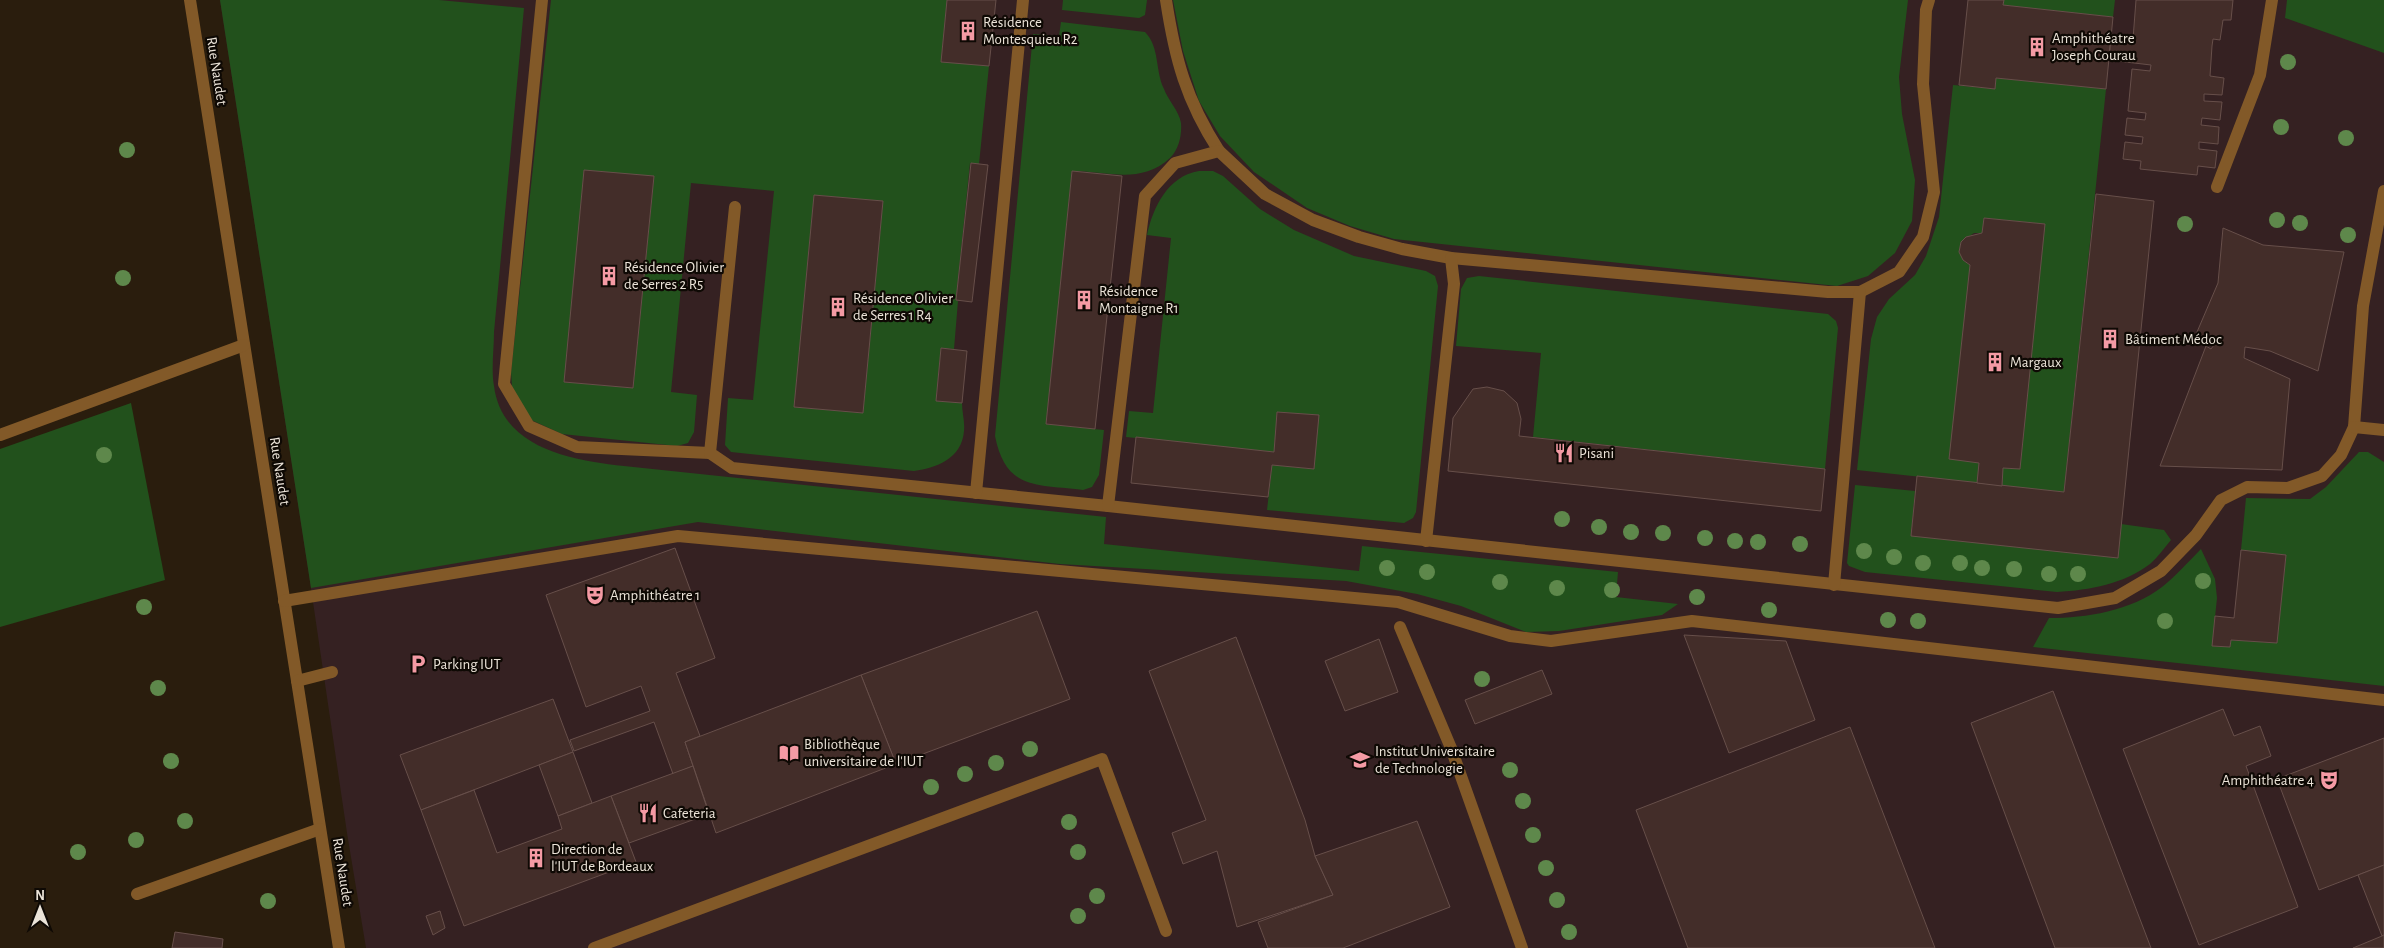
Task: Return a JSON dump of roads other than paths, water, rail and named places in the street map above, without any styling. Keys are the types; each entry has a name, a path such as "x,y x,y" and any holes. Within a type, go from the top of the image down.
{"street":[{"name":"Rue Naudet","path":"190,0 339,948"},
{"path":"542,0 504,384 529,426 577,448 710,453 732,468 1108,506 1834,585 2058,608 2115,598 2162,571 2196,535 2221,500 2247,487 2288,488 2322,476 2341,455 2354,427 2363,306 2384,191"},
{"path":"976,493 1023,0"},
{"path":"1166,0 1174,50 1190,99 1219,151 1265,194 1313,220 1360,237 1402,249 1451,258 1828,292 1860,292 1899,272 1923,237 1934,192 1922,84 1926,10 1929,0"},
{"path":"2217,186 2260,75 2272,0"},
{"path":"1108,506 1145,196 1175,163 1219,151"},
{"path":"710,453 735,207"},
{"path":"1426,541 1454,284 1451,258"},
{"path":"1834,585 1860,292"},
{"path":"0,435 244,344"},
{"path":"2354,427 2384,430"},
{"path":"284,601 678,536 1398,602 1510,636 1551,641 1692,621 2384,700"},
{"path":"1400,627 1450,748 1522,948"},
{"path":"297,681 332,672"},
{"path":"594,948 1102,759 1166,931"},
{"path":"136,894 320,829"}],"place":[{"name":"Résidence Montesquieu R2","path":"968,31"},
{"name":"Amphithéatre Joseph Courau","path":"2037,47"},
{"name":"Résidence Olivier de Serres 2 R5","path":"609,276"},
{"name":"Résidence Montaigne R1","path":"1084,300"},
{"name":"Résidence Olivier de Serres 1 R4","path":"838,307"},
{"name":"Bâtiment Médoc","path":"2110,339"},
{"name":"Margaux","path":"1995,362"},
{"name":"Pisani","path":"1564,453"},
{"name":"Amphithéatre 1","path":"595,595"},
{"name":"Parking IUT","path":"418,664"},
{"name":"Bibliothèque universitaire de l'IUT","path":"789,753"},
{"name":"Institut Universitaire de Technologie","path":"1360,760"},
{"name":"Amphithéatre 4","path":"2329,780"},
{"name":"Cafeteria","path":"648,813"},
{"name":"Direction de l'IUT de Bordeaux","path":"536,858"}]}
